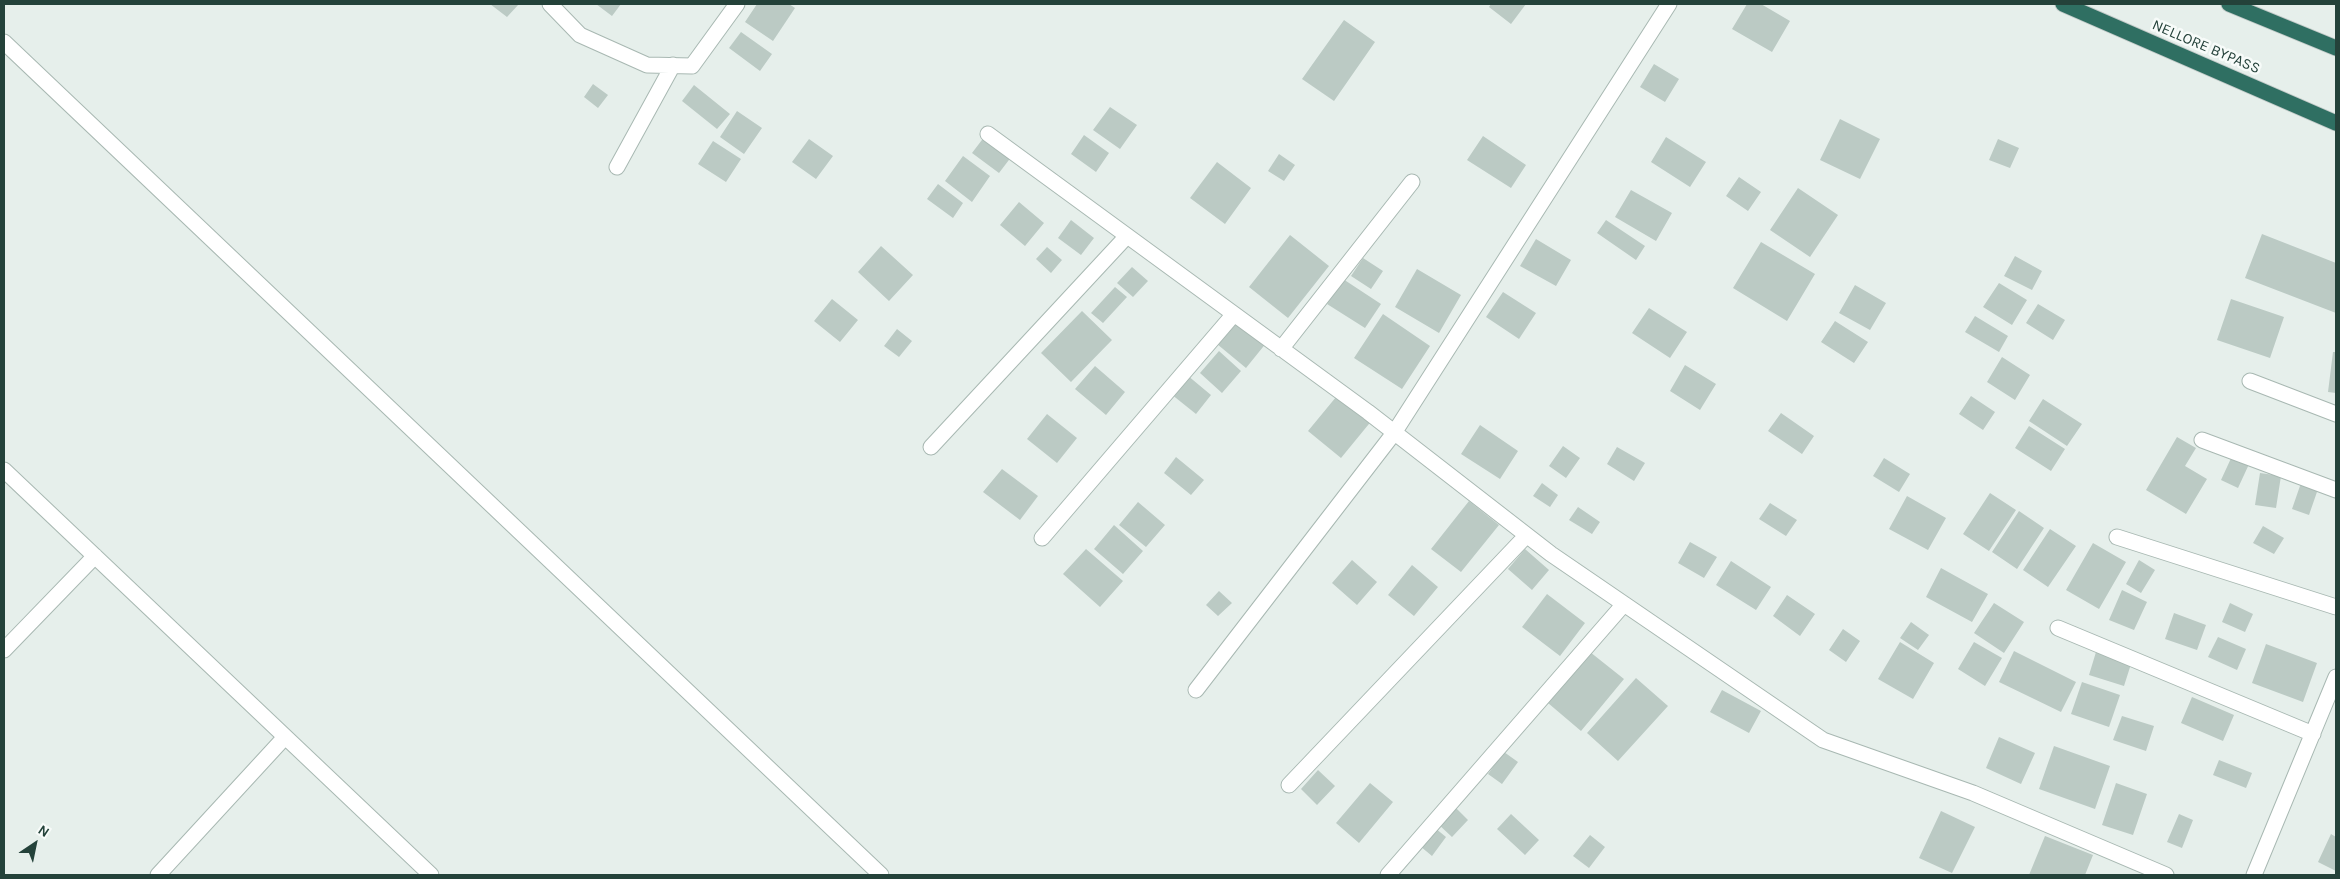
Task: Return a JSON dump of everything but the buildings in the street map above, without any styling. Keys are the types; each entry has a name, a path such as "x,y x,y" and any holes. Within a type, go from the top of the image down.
{"highway":[{"name":"NELLORE BYPASS","path":"2063,4 2336,122"},
{"path":"2229,4 2336,48"}],"street":[{"path":"550,4 580,35 647,65 692,66 737,4"},
{"path":"1196,690 1394,432 1670,4"},
{"path":"4,42 881,875"},
{"path":"617,167 673,65"},
{"path":"988,134 1394,432 1526,536 1823,740 1973,793 2166,875"},
{"path":"1281,348 1412,182"},
{"path":"931,447 1127,236"},
{"path":"1042,538 1234,314"},
{"path":"2250,381 2336,414"},
{"path":"2202,440 2336,490"},
{"path":"4,470 431,875"},
{"path":"1289,785 1526,536"},
{"path":"2117,537 2336,607"},
{"path":"4,650 95,556"},
{"path":"1388,875 1624,604"},
{"path":"2058,628 2313,734"},
{"path":"2254,875 2336,678"},
{"path":"158,875 285,737"}]}
